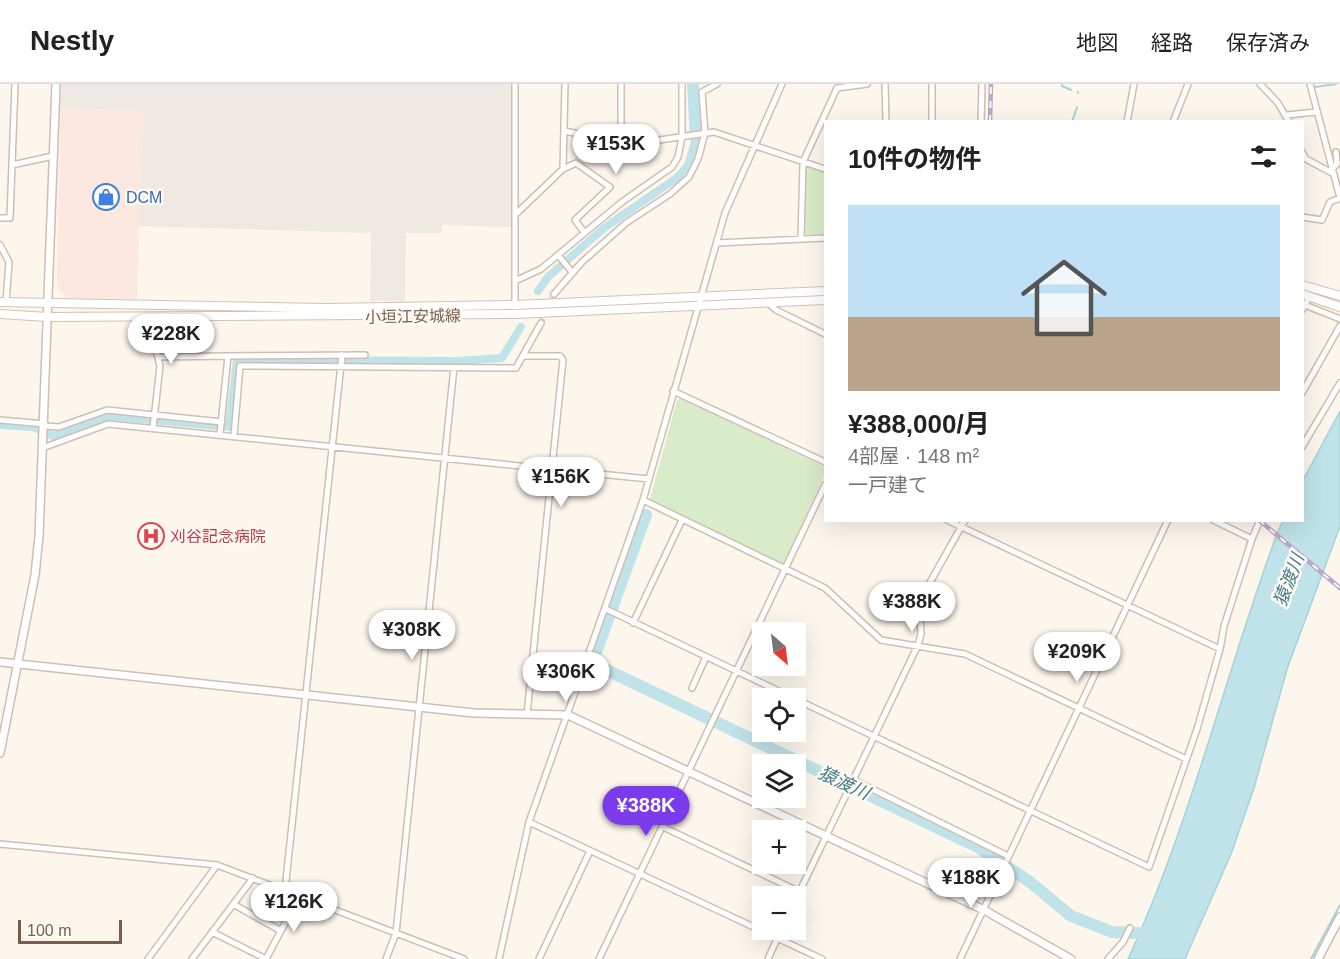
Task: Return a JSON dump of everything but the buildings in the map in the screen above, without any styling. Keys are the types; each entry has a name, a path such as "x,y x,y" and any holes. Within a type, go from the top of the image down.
{"main road":[{"path":"1304,286 1340,296"},
{"name":"小垣江安城線","path":"0,314 47,317 515,315 824,291"},
{"path":"1306,295 1340,307"},
{"name":"小垣江安城線","path":"3,302 326,308 824,300"}],"street":[{"path":"0,218 10,218 15,84"},
{"path":"0,753 35,575 45,447 47,304 56,84"},
{"path":"515,84 515,315"},
{"path":"563,169 565,84"},
{"path":"621,84 621,142"},
{"path":"515,281 541,269 622,202 665,174 678,157 684,136 682,84"},
{"path":"554,294 568,280 570,270 626,223 670,194 689,177 698,159 705,133 701,84"},
{"path":"702,92 717,84"},
{"path":"499,959 529,822 609,610 732,195 782,84"},
{"path":"801,239 803,162 837,88 867,84"},
{"path":"885,84 886,120"},
{"path":"932,84 932,120"},
{"path":"981,120 982,84"},
{"path":"1127,120 1134,84"},
{"path":"1174,120 1188,84"},
{"path":"1260,84 1288,118 1317,112"},
{"path":"1304,217 1322,220 1330,202 1340,198 1310,84"},
{"path":"564,131 621,142 639,143 714,132 824,169"},
{"path":"1333,171 1337,164 1336,152"},
{"path":"12,165 53,156"},
{"path":"1304,156 1306,159 1333,171"},
{"path":"515,215 563,169 576,163 610,187 575,220 584,232"},
{"path":"717,243 824,238"},
{"path":"0,245 9,262 3,302"},
{"path":"559,256 570,270"},
{"path":"767,302 776,310 824,334"},
{"path":"1304,308 1340,319"},
{"path":"148,317 151,337 160,366 153,428"},
{"path":"234,436 240,366 516,368 541,323"},
{"path":"1304,389 1340,326"},
{"path":"285,890 342,355"},
{"path":"158,357 364,355"},
{"path":"220,434 228,356"},
{"path":"523,356 560,356 563,360 527,714"},
{"path":"386,959 396,933 454,367"},
{"path":"1304,444 1340,383"},
{"path":"673,391 824,462"},
{"path":"0,420 59,427 107,410 222,422"},
{"path":"45,447 108,424 649,479"},
{"path":"602,958 824,487"},
{"path":"643,500 825,588 881,640 965,654 1186,759"},
{"path":"633,623 682,520"},
{"path":"951,522 1220,649"},
{"path":"803,886 918,645 921,634 919,602 963,522"},
{"path":"960,959 1002,869 1032,812 1078,708 1167,522"},
{"path":"1217,522 1252,539"},
{"path":"609,610 1149,867 1186,759 1220,649 1224,626 1259,522"},
{"path":"692,688 706,657"},
{"path":"0,662 474,713 568,715 690,770 984,910 1071,959"},
{"path":"852,779 1008,857"},
{"path":"529,822 752,926"},
{"path":"663,827 787,886"},
{"path":"0,844 217,865 464,959"},
{"path":"539,959 590,851"},
{"path":"148,959 217,865"},
{"path":"192,959 253,878"},
{"path":"212,932 266,959 300,895"},
{"path":"233,904 281,931"},
{"path":"1318,959 1340,917"},
{"path":"1108,959 1123,942 1130,928"},
{"path":"768,959 776,940"},
{"path":"781,940 822,959"}],"shaded area":[{"path":"61,84 512,84 512,227 442,225 442,233 406,233 405,301 370,301 371,233 139,226 143,111 60,108"},
{"name":"DCM","path":"60,108 143,111 137,299 66,298 57,287"}],"green space":[{"path":"810,167 824,172 824,235 805,234 806,170"},
{"path":"680,398 824,467 824,476 784,563 781,564 650,499 677,400"}],"water":[{"path":"1340,411 1340,526 1287,669 1254,788 1231,854 1185,959 1128,959 1151,907 1190,800 1278,531 1282,522 1304,522 1304,478"}],"waterway":[{"path":"693,84 696,139"},
{"path":"1062,84 1071,90"},
{"path":"1315,87 1336,84"},
{"path":"1073,120 1077,107"},
{"path":"538,291 548,277 604,228 678,177 688,165 696,139"},
{"path":"0,425 33,427 53,436 108,416 229,427 237,360 457,361 502,358 521,327"},
{"name":"猿渡川","path":"646,515 592,663 978,847 1030,882 1071,916 1112,932 1155,934"},
{"path":"1311,959 1340,905"}],"tunnel":[{"path":"541,323 554,294"}],"railway":[{"path":"990,120 991,84"},
{"path":"1261,522 1340,588"}],"place":[{"name":"DCM","path":"106,197"},
{"name":"刈谷記念病院","path":"151,536"}]}
